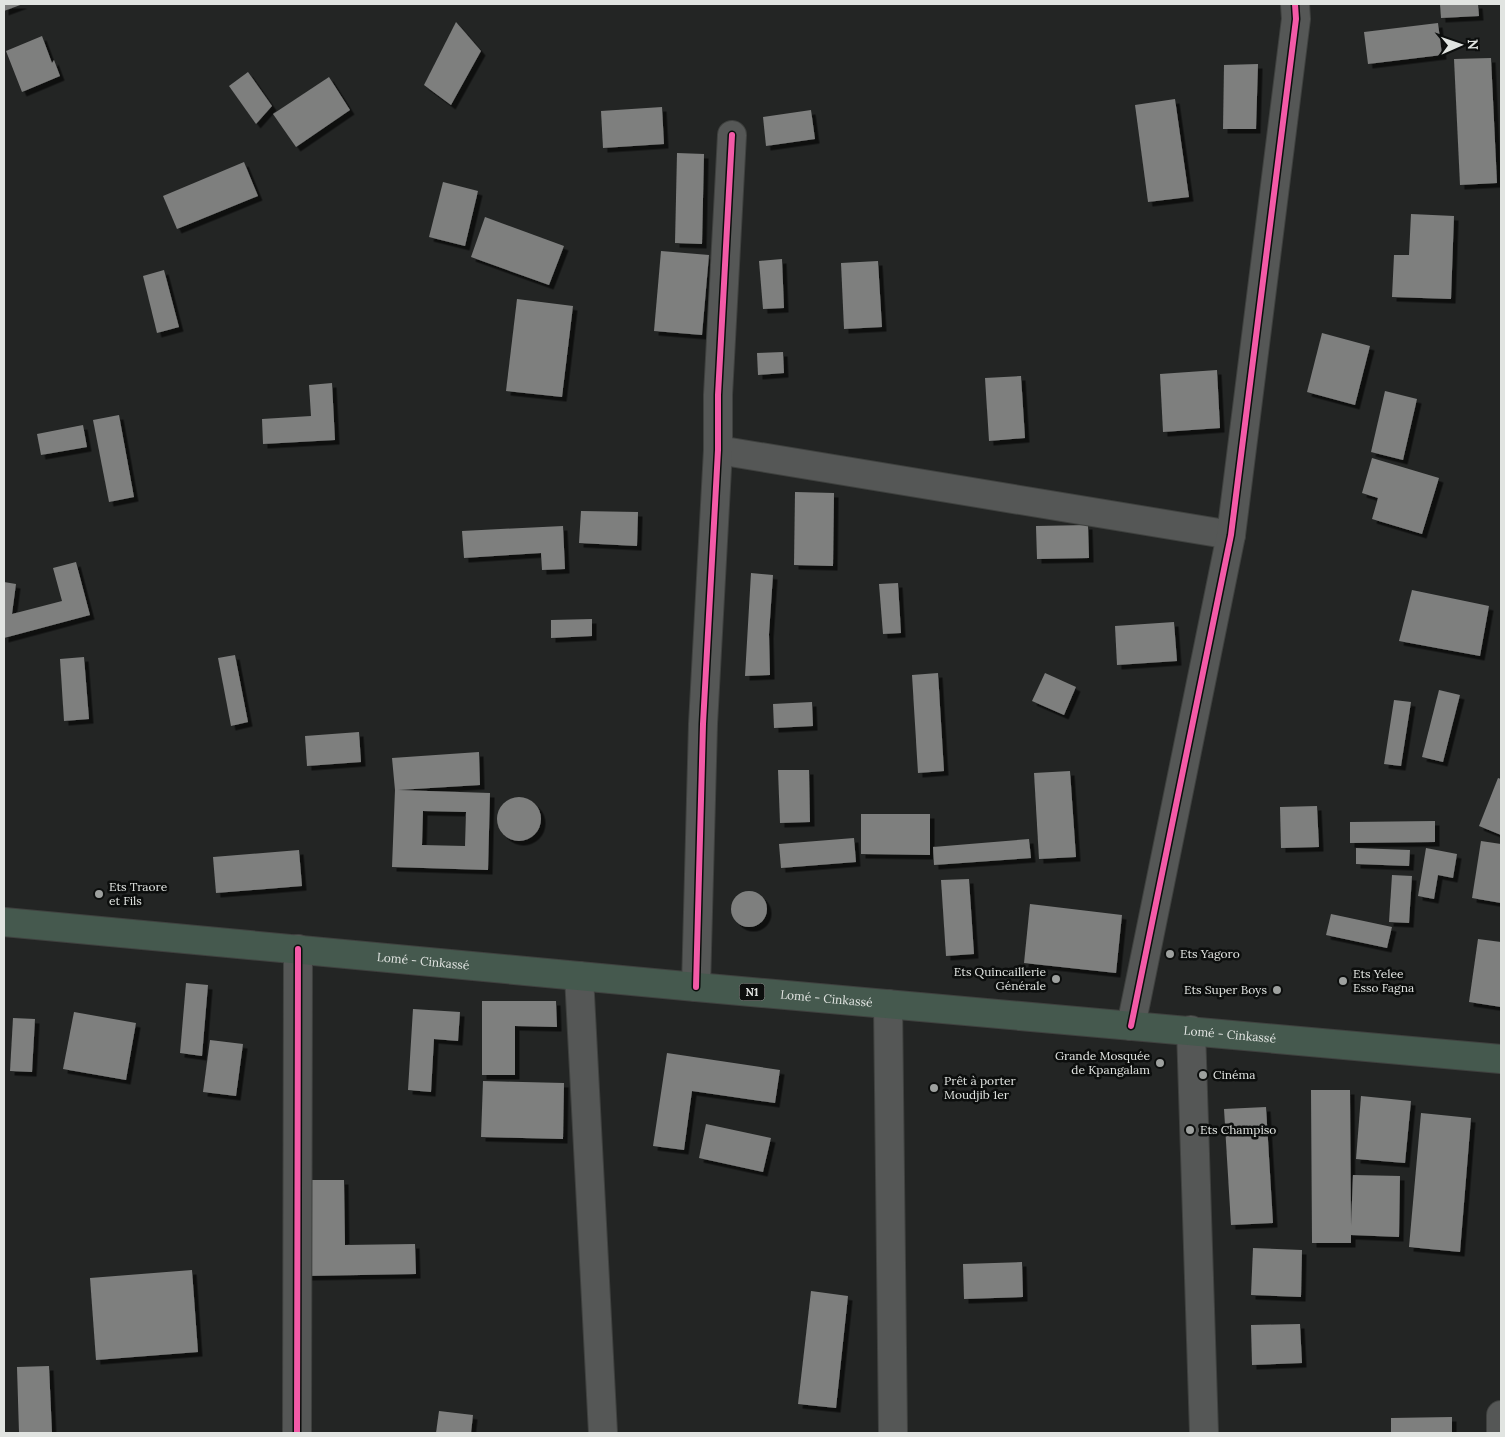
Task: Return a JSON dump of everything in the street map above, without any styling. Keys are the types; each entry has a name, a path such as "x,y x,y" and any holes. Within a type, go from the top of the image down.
{"highway":[{"name":"Lomé - Cinkassé","path":"4,922 696,987 1501,1059"}],"street":[{"path":"1131,1026 1230,535 1296,19 1295,4"},
{"path":"696,987 703,724 718,450 718,395 732,135"},
{"path":"718,450 1230,535"},
{"path":"297,1433 298,949"},
{"path":"579,976 603,1433"},
{"path":"888,1004 893,1433"},
{"path":"1191,1030 1204,1433"},
{"path":"1501,1415 1501,1433"}],"building":[{"path":"4,4 23,4 4,11"},
{"path":"1440,4 1478,4 1479,16 1441,18"},
{"path":"456,22 481,51 451,105 424,85"},
{"path":"1438,23 1442,55 1368,64 1364,32"},
{"path":"42,36 52,63 54,60 60,76 22,92 6,51"},
{"path":"1491,58 1497,183 1460,185 1454,59"},
{"path":"1258,64 1256,129 1223,129 1224,65"},
{"path":"248,72 272,106 256,124 229,86"},
{"path":"329,77 350,110 296,147 273,114"},
{"path":"1175,99 1189,197 1148,202 1135,105"},
{"path":"662,107 664,144 603,148 601,111"},
{"path":"811,110 815,139 766,146 763,117"},
{"path":"677,153 704,154 702,244 675,243"},
{"path":"244,162 258,196 177,229 163,196"},
{"path":"443,182 478,191 465,246 429,237"},
{"path":"1411,214 1454,216 1451,299 1392,297 1394,255 1409,255"},
{"path":"485,217 564,246 549,285 471,257"},
{"path":"661,251 709,255 702,335 654,331"},
{"path":"782,259 784,308 763,309 759,261"},
{"path":"878,261 882,327 844,329 841,263"},
{"path":"164,270 179,327 157,333 143,276"},
{"path":"517,299 573,306 562,397 506,391"},
{"path":"1322,333 1370,346 1355,405 1307,392"},
{"path":"783,352 784,373 758,375 757,353"},
{"path":"1217,370 1220,428 1163,432 1160,374"},
{"path":"1021,376 1025,438 989,441 985,378"},
{"path":"332,383 335,440 263,444 262,419 311,416 309,385"},
{"path":"1385,391 1417,399 1403,460 1371,452"},
{"path":"119,415 134,497 109,502 93,420"},
{"path":"83,425 87,447 41,455 37,434"},
{"path":"1372,458 1439,478 1422,534 1372,519 1378,498 1362,493"},
{"path":"795,492 834,493 833,566 794,565"},
{"path":"581,511 638,512 637,546 579,543"},
{"path":"1088,525 1089,558 1037,559 1036,526"},
{"path":"563,526 565,569 542,570 541,553 464,558 462,531"},
{"path":"76,562 90,615 4,638 4,582 16,584 12,614 62,601 53,568"},
{"path":"751,573 773,575 769,634 770,675 745,676"},
{"path":"898,583 901,633 883,634 879,584"},
{"path":"1412,590 1489,606 1480,656 1399,641"},
{"path":"592,619 592,636 551,638 551,620"},
{"path":"1174,622 1177,661 1117,665 1115,626"},
{"path":"235,655 248,722 231,726 218,658"},
{"path":"84,657 89,719 64,721 60,659"},
{"path":"938,673 944,771 918,773 912,675"},
{"path":"1045,673 1076,687 1064,715 1032,701"},
{"path":"1439,690 1460,695 1443,762 1422,757"},
{"path":"1394,700 1411,702 1401,766 1384,764"},
{"path":"812,702 813,726 774,728 773,704"},
{"path":"359,732 361,762 307,766 305,736"},
{"path":"479,752 480,785 398,790 490,793 488,870 392,867 395,790 392,758","holes":["423,811 466,812 465,846 422,845"]},
{"path":"778,770 809,770 810,822 780,823"},
{"path":"1070,771 1076,857 1039,859 1034,773"},
{"path":"1498,778 1501,779 1501,835 1479,826"},
{"path":"519,797 531,801 537,807 541,819 537,831 531,837 519,841 507,837 501,831 497,819 501,807 507,801"},
{"path":"1317,806 1319,847 1281,848 1280,807"},
{"path":"861,814 930,814 930,855 861,854"},
{"path":"1435,821 1435,842 1350,843 1350,822"},
{"path":"854,838 856,862 781,868 779,844"},
{"path":"1029,839 1031,858 934,865 933,847"},
{"path":"1481,841 1501,844 1501,903 1472,898"},
{"path":"1356,848 1410,850 1409,866 1356,864"},
{"path":"1426,848 1457,854 1453,878 1438,875 1434,899 1418,896"},
{"path":"299,850 302,886 216,893 213,857"},
{"path":"1392,875 1412,876 1409,923 1389,922"},
{"path":"969,879 974,954 946,956 941,880"},
{"path":"749,891 756,892 762,896 766,902 766,916 762,922 756,926 749,927 742,926 736,922 732,916 731,909 732,902 736,896 742,892"},
{"path":"1030,904 1122,915 1116,973 1024,963"},
{"path":"1331,914 1392,927 1387,948 1326,935"},
{"path":"1478,939 1501,942 1501,1007 1469,1002"},
{"path":"186,983 208,985 202,1056 180,1053"},
{"path":"482,1001 556,1001 557,1027 515,1026 515,1075 482,1075"},
{"path":"413,1009 460,1012 458,1041 434,1039 431,1092 408,1090"},
{"path":"74,1012 136,1023 126,1080 63,1069"},
{"path":"13,1018 35,1019 32,1072 10,1071"},
{"path":"210,1040 243,1044 236,1096 203,1092"},
{"path":"667,1053 780,1070 775,1103 692,1091 684,1150 653,1146"},
{"path":"483,1081 564,1083 563,1139 481,1137"},
{"path":"1311,1090 1350,1090 1351,1226 1353,1175 1400,1176 1399,1237 1351,1235 1351,1243 1312,1243"},
{"path":"1361,1096 1411,1101 1405,1163 1356,1159"},
{"path":"1266,1107 1273,1223 1231,1225 1224,1109"},
{"path":"1421,1113 1471,1118 1460,1252 1409,1247"},
{"path":"706,1124 771,1138 763,1172 699,1158"},
{"path":"304,1180 344,1180 345,1245 415,1244 416,1274 305,1276"},
{"path":"1253,1248 1302,1250 1301,1297 1251,1295"},
{"path":"1022,1262 1023,1297 964,1299 963,1264"},
{"path":"192,1270 198,1352 96,1360 90,1278"},
{"path":"811,1291 848,1296 836,1408 798,1404"},
{"path":"1300,1324 1302,1363 1252,1365 1251,1325"},
{"path":"49,1366 52,1433 19,1433 17,1367"},
{"path":"439,1411 473,1415 471,1433 436,1433"},
{"path":"1452,1417 1452,1433 1391,1433 1391,1418"}],"cycle path":[{"path":"1131,1026 1231,535 1296,19 1295,4"},
{"path":"696,987 703,724 718,450 718,395 732,135"},
{"path":"297,1433 298,949"}],"place":[{"name":"Ets Traore et Fils","path":"99,894"},
{"name":"Ets Yagoro","path":"1170,954"},
{"name":"Ets Quincaillerie Générale","path":"1056,979"},
{"name":"Ets Yelee Esso Fagna","path":"1343,981"},
{"name":"Ets Super Boys","path":"1277,990"},
{"name":"Grande Mosquée de Kpangalam","path":"1160,1063"},
{"name":"Cinéma","path":"1203,1075"},
{"name":"Prêt à porter Moudjib 1er","path":"934,1088"},
{"name":"Ets Champiso","path":"1190,1130"}]}
